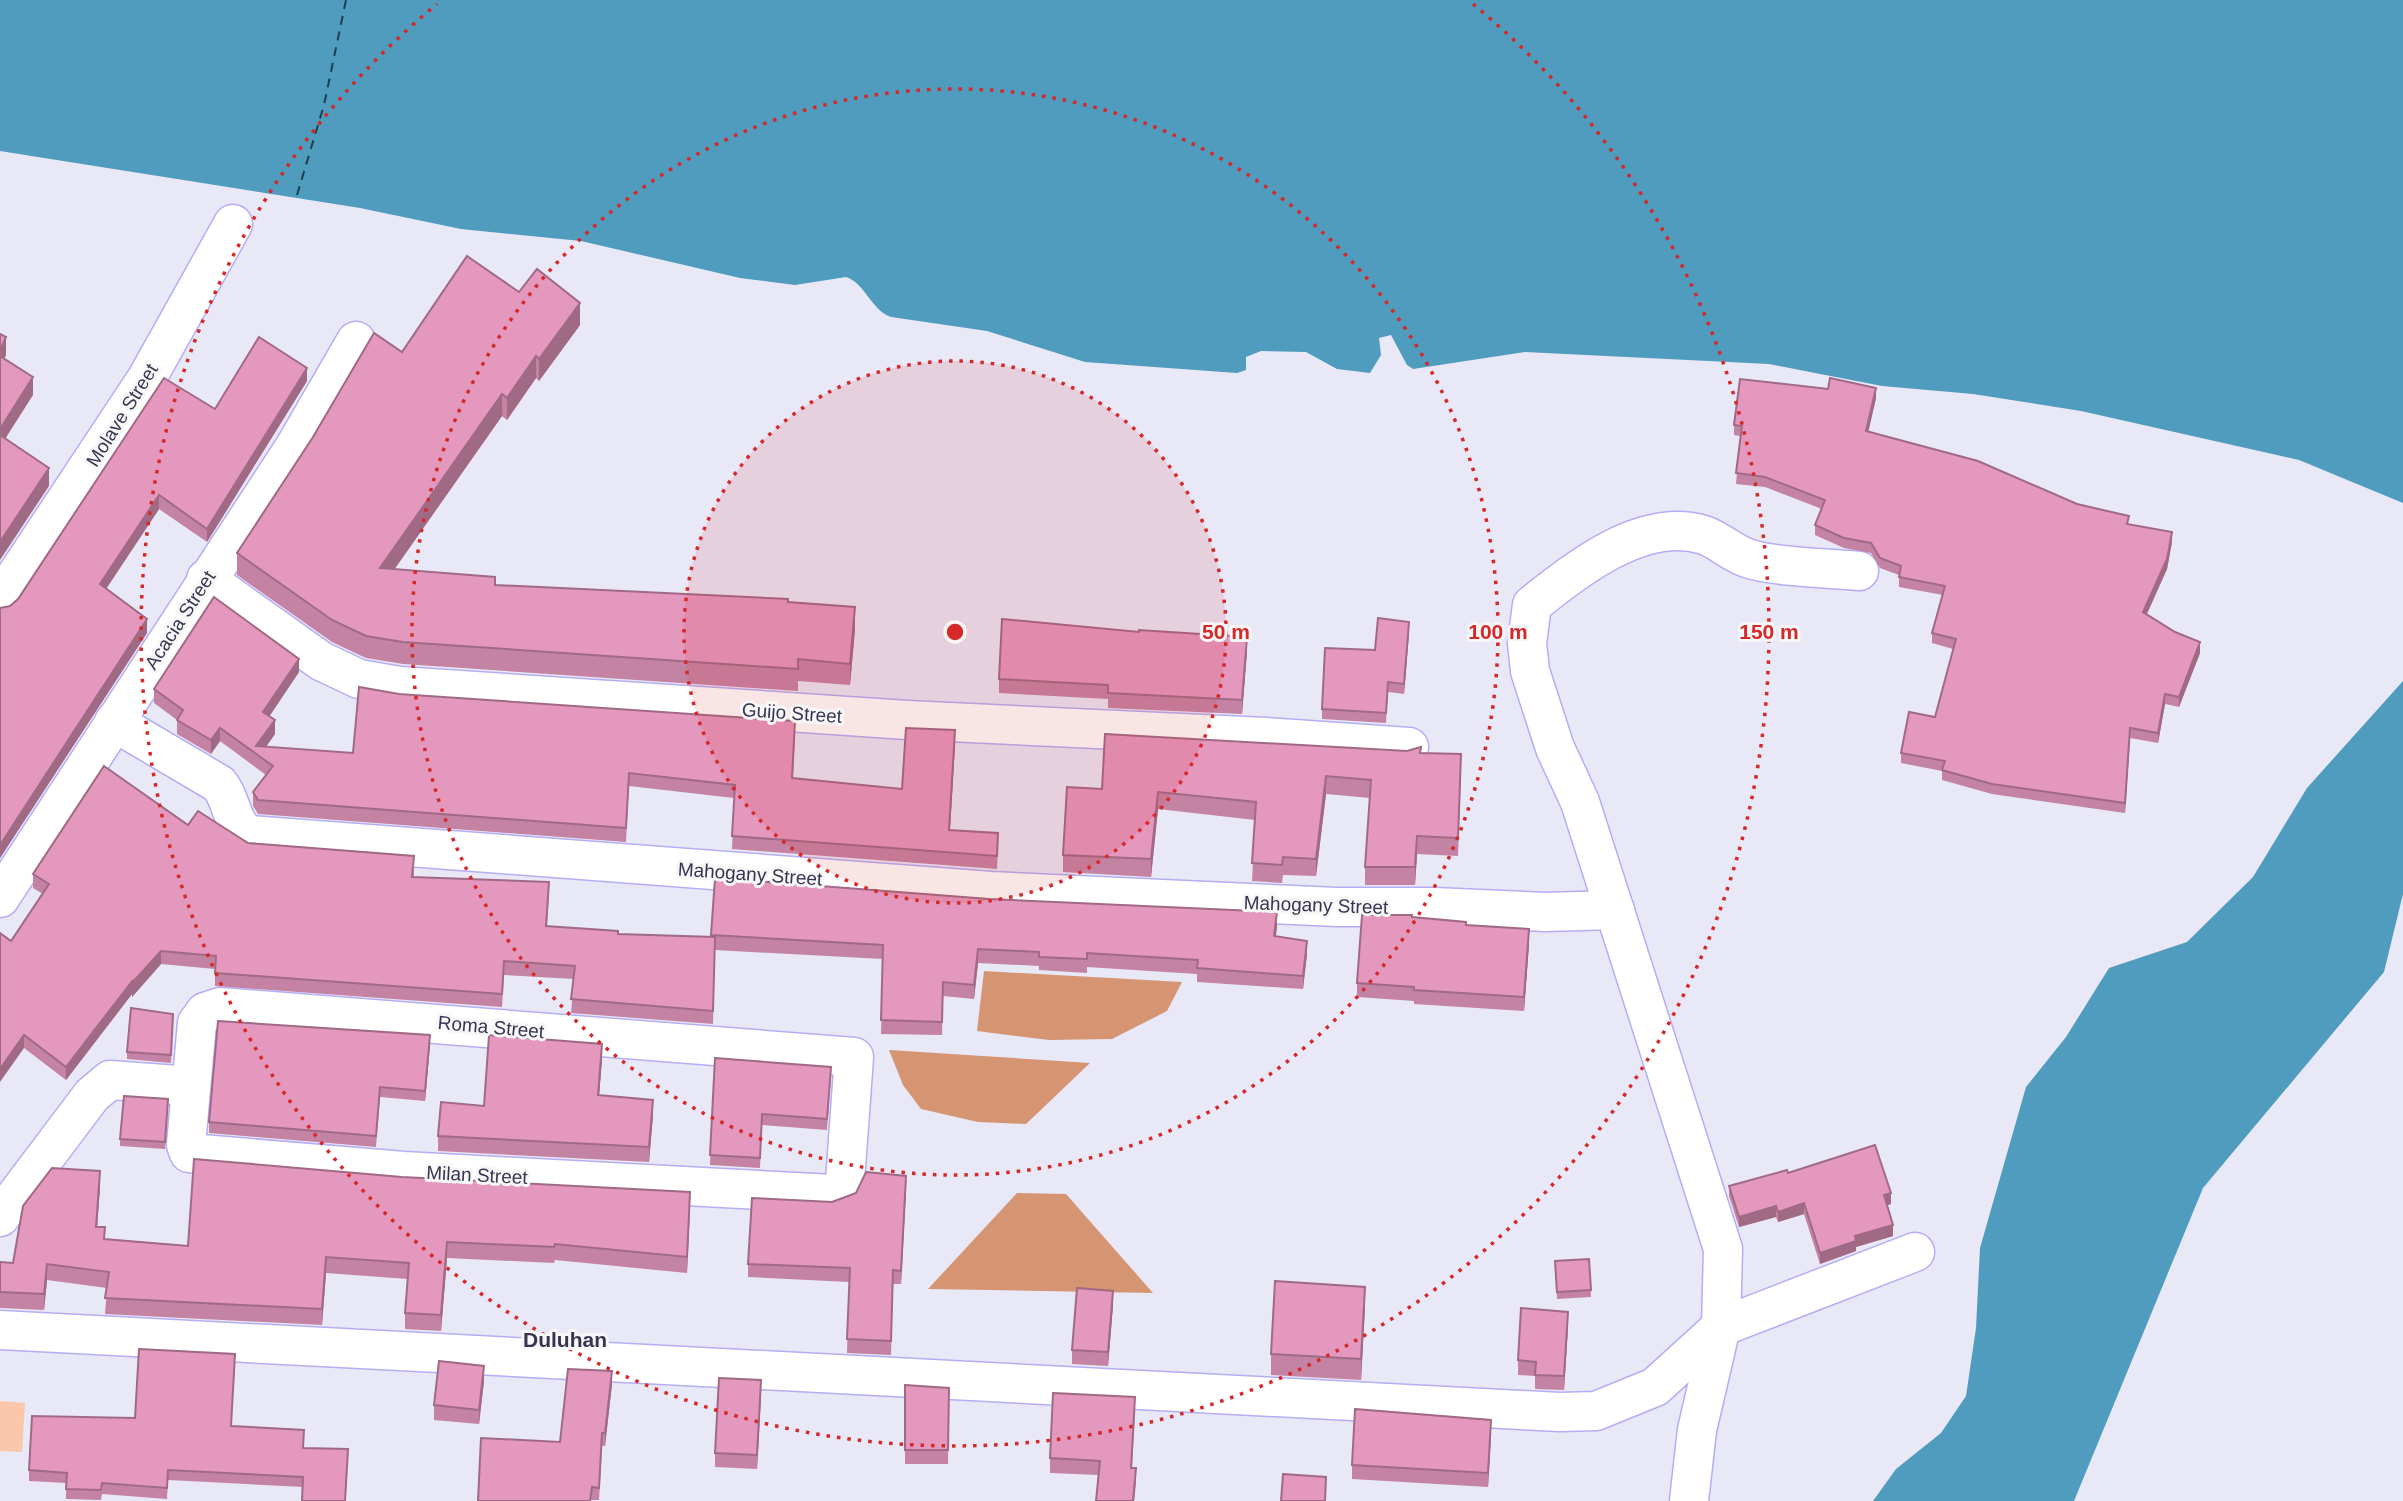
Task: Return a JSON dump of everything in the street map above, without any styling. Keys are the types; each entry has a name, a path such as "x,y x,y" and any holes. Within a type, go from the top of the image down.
{"street":[{"name":"Molave Street","path":"0,600 147,378 233,224"},
{"name":"Acacia Street","path":"0,898 294,447 356,341"},
{"path":"1689,1501 1698,1430 1721,1327 1723,1249 1580,802 1555,748 1530,671 1527,643 1532,605 1585,564 1654,531 1680,530 1705,536 1748,559 1859,571"},
{"name":"Guijo Street","path":"206,579 321,661 359,679 400,686 906,720 1266,737 1409,747"},
{"name":"Mahogany Street","path":"114,722 219,784 226,792 235,822 241,831 250,835 991,891 1337,907 1434,907 1545,912 1615,909"},
{"name":"Roma Street","path":"191,1086 197,1023 205,1012 220,1007 853,1057 845,1181 841,1191 833,1194"},
{"path":"0,1217 92,1095 110,1080 191,1086"},
{"name":"Milan Street","path":"191,1086 186,1145 189,1153 197,1155 404,1171 833,1194"},
{"path":"0,1330 1560,1412 1596,1411 1655,1387 1721,1327 1914,1252"}],"shaded area":[{"path":"984,971 1182,982 1167,1011 1112,1039 1049,1040 977,1031"},
{"path":"889,1050 1090,1063 1026,1124 978,1122 921,1109 903,1085"},
{"path":"1017,1193 1066,1194 1153,1293 928,1289"},
{"path":"0,1401 25,1403 22,1452 0,1451"}],"water":[{"path":"0,0 2403,0 2403,503 2299,460 2081,411 1973,394 1882,386 1769,364 1525,352 1413,369 1407,365 1391,335 1379,338 1381,355 1370,373 1337,369 1306,352 1261,351 1246,357 1246,370 1237,373 1085,362 987,331 891,317 878,309 853,280 846,277 795,285 740,278 581,241 461,229 360,208 0,151"},
{"path":"2403,681 2403,894 2384,972 2203,1188 2074,1501 1873,1501 1896,1469 1941,1433 1966,1396 1976,1328 1980,1248 2026,1087 2066,1037 2109,968 2187,942 2253,877 2307,788"}],"building":[{"path":"467,256 519,292 537,269 580,303 539,359 536,356 507,398 502,394 380,568 495,577 495,585 788,599 788,602 855,607 850,664 798,659 798,669 403,642 366,636 332,620 237,553 313,437 374,333 402,352"},
{"path":"0,334 6,337 0,351"},
{"path":"259,337 307,368 207,529 159,495 100,584 147,619 0,845 0,608 10,606 18,599 164,378 215,409"},
{"path":"0,356 33,377 0,429"},
{"path":"1830,378 1876,388 1866,431 1978,461 2077,504 2129,516 2127,524 2172,532 2167,559 2143,612 2175,632 2200,642 2179,697 2165,694 2158,733 2130,728 2125,803 1992,784 1942,770 1945,761 1901,753 1909,712 1935,717 1956,639 1932,633 1945,586 1899,577 1901,566 1880,558 1871,543 1844,538 1815,525 1825,500 1765,477 1736,473 1742,426 1734,425 1740,379 1828,389"},
{"path":"0,435 49,468 0,542"},
{"path":"214,597 299,659 263,712 275,720 256,746 353,753 359,687 399,694 795,721 792,778 902,789 906,728 955,730 949,830 998,833 997,856 732,836 735,785 629,773 626,828 258,800 253,792 273,766 220,728 211,740 177,720 183,710 154,689"},
{"path":"1378,618 1409,622 1404,684 1388,682 1386,713 1322,709 1325,648 1375,650"},
{"path":"1002,619 1139,632 1247,637 1242,700 1108,693 1108,685 999,679"},
{"path":"1105,734 1407,751 1421,747 1420,753 1461,754 1458,838 1417,836 1415,867 1365,867 1371,780 1326,776 1316,859 1283,857 1282,865 1252,863 1256,802 1158,792 1151,859 1063,855 1067,787 1102,789"},
{"path":"104,766 188,825 198,811 248,843 414,856 412,877 549,882 546,926 618,931 618,934 715,937 713,1011 571,999 575,966 504,961 502,994 215,973 216,956 161,951 132,983 133,980 66,1067 24,1035 0,1069 0,933 11,941 49,884 33,874"},
{"path":"715,878 989,899 1277,912 1274,936 1307,941 1303,976 1197,968 1198,960 1087,953 1087,959 1039,957 1039,952 978,949 974,985 943,982 942,1022 881,1020 883,945 711,935"},
{"path":"1362,915 1412,915 1466,922 1466,925 1529,929 1524,997 1414,990 1414,987 1357,983"},
{"path":"131,1008 173,1014 171,1055 127,1052"},
{"path":"218,1021 430,1035 425,1091 380,1087 376,1136 209,1122"},
{"path":"489,1035 602,1044 598,1095 653,1100 649,1147 438,1136 441,1102 484,1106"},
{"path":"715,1058 831,1067 827,1119 762,1114 760,1158 710,1155"},
{"path":"124,1096 168,1099 165,1142 120,1139"},
{"path":"1875,1145 1891,1193 1884,1195 1893,1225 1855,1236 1856,1241 1820,1253 1804,1203 1778,1212 1776,1206 1739,1217 1729,1186 1787,1170 1788,1173"},
{"path":"194,1159 402,1177 690,1192 687,1257 555,1244 554,1247 447,1242 441,1315 405,1313 409,1263 326,1257 322,1309 105,1298 109,1272 47,1264 44,1294 0,1292 0,1262 13,1263 23,1206 52,1168 100,1171 96,1227 105,1227 104,1239 188,1246"},
{"path":"866,1172 906,1176 901,1271 893,1270 891,1341 847,1339 850,1268 748,1264 752,1198 832,1202 856,1193"},
{"path":"1589,1259 1591,1290 1557,1292 1555,1261"},
{"path":"1275,1281 1365,1287 1361,1359 1271,1354"},
{"path":"1077,1288 1113,1291 1108,1352 1072,1350"},
{"path":"1521,1308 1568,1312 1564,1376 1535,1375 1536,1362 1518,1360"},
{"path":"139,1349 235,1354 231,1426 304,1430 303,1448 348,1449 345,1501 302,1501 303,1477 168,1470 167,1488 102,1483 101,1490 66,1489 67,1473 29,1470 32,1416 135,1418"},
{"path":"439,1361 484,1366 479,1410 434,1405"},
{"path":"568,1369 612,1371 605,1433 602,1433 599,1488 592,1487 590,1501 478,1501 481,1438 560,1442"},
{"path":"719,1378 761,1380 757,1455 715,1453"},
{"path":"905,1385 949,1388 948,1450 905,1450"},
{"path":"1053,1393 1135,1397 1131,1468 1136,1468 1133,1501 1096,1501 1100,1461 1050,1458"},
{"path":"1355,1409 1491,1420 1488,1473 1352,1465"},
{"path":"1283,1474 1326,1477 1325,1501 1281,1501"}],"ferry route":[{"path":"297,195 324,105 346,0"}],"district":[{"name":"Duluhan","path":"565,1339"}]}
